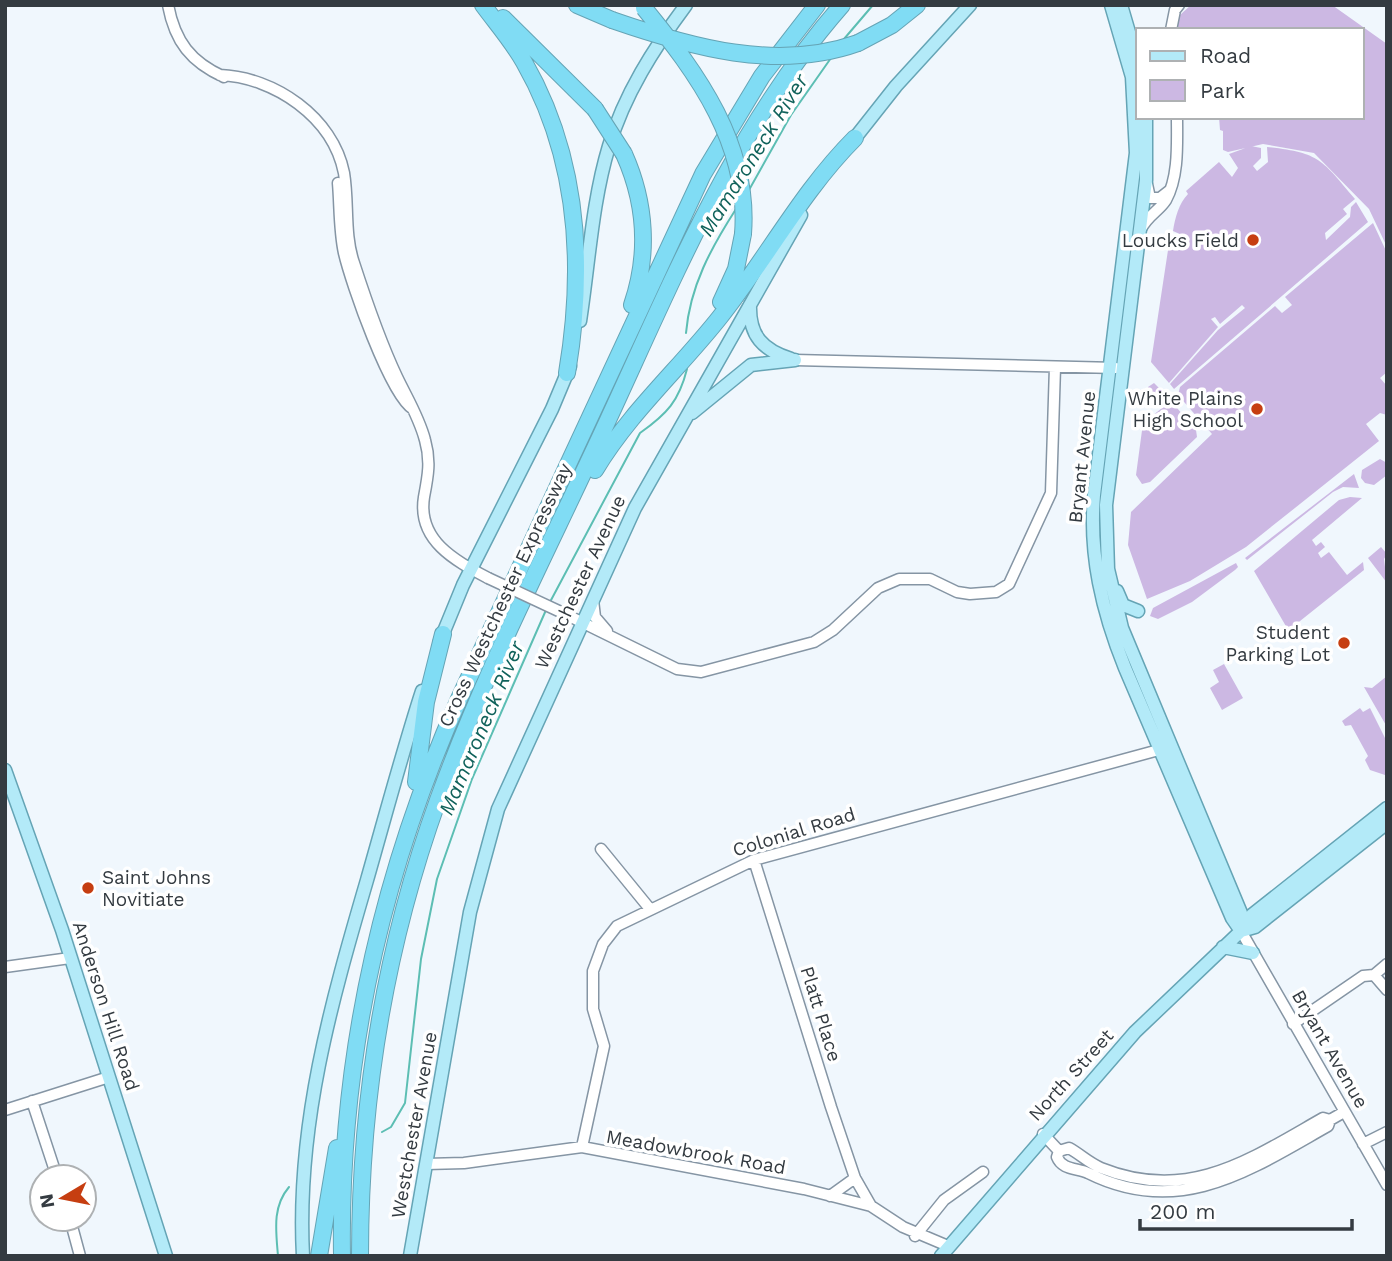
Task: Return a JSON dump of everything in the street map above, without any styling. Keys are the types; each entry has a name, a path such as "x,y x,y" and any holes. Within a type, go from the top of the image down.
{"highway":[{"path":"486,5 595,109 624,155 640,205 642,256 636,294 604,384"},
{"path":"486,5 534,80 553,126 568,176 578,259 576,309 568,373"},
{"path":"577,5 612,20 696,45 775,57 816,55 858,43 892,25 917,5"},
{"name":"Cross Westchester Expressway","path":"342,1256 344,1173 353,1070 373,955 404,842 453,711 715,152 762,76 817,5"},
{"name":"Cross Westchester Expressway","path":"360,1256 368,1097 384,997 403,910 429,825 456,753 720,182 780,83 842,5"},
{"path":"551,544 613,441 720,306 736,269 743,234 743,185 729,135 689,68 642,7"},
{"path":"667,374 719,319 820,175 855,138"},
{"path":"404,842 421,756 426,702 443,634"},
{"path":"319,1256 353,1070"}],"main road":[{"path":"303,1256 302,1195 307,1126 318,1062 413,721 443,634 471,569 568,373 578,336 609,146 634,86 686,5"},
{"name":"Westchester Avenue","path":"410,1256 470,912 485,848 512,774 635,508 750,301 803,212 855,138 970,5"},
{"name":"Bryant Avenue","path":"1111,5 1129,63 1137,128 1116,368 1105,543 1115,604 1166,749 1231,918 1241,930"},
{"path":"1121,5 1136,56"},
{"name":"Bryant Avenue","path":"1146,119 1146,180 1141,229 1092,520 1097,573 1111,633 1166,749"},
{"path":"750,301 751,324 758,340 770,351 795,360"},
{"path":"680,426 701,404 747,367 795,360"},
{"path":"1107,495 1118,596 1124,605 1138,611"},
{"name":"Anderson Hill Road","path":"5,769 70,958 166,1256"},
{"name":"North Street","path":"944,1251 1043,1134 1135,1032 1241,930 1260,908 1387,807"},
{"name":"North Street","path":"1241,930 1255,927 1387,823"},
{"path":"1223,947 1253,953"}],"street":[{"path":"168,5 174,27 188,54 203,67 272,94 307,120 325,143 337,173 342,239 350,273 393,385 415,411 430,464 424,501 428,529 441,550 488,578 677,669 701,672 814,642 833,630 878,588 899,579 930,579 957,593 1002,590 1009,584 1051,494 1055,366"},
{"path":"1168,5 1166,16 1170,28"},
{"path":"1171,28 1175,10 1179,5"},
{"path":"1141,229 1147,217 1164,203 1169,191 1175,169 1177,119"},
{"path":"1146,180 1150,198 1160,198 1169,191"},
{"path":"795,360 1116,368"},
{"path":"593,598 595,617 612,636"},
{"name":"Colonial Road","path":"582,1147 604,1046 593,1009 593,971 610,934 628,919 754,860 1166,749"},
{"path":"601,849 650,909"},
{"name":"Platt Place","path":"754,860 855,1178 871,1206"},
{"name":"Bryant Avenue","path":"1241,930 1387,1185"},
{"path":"5,967 70,958"},
{"path":"1293,1024 1363,976 1374,975 1387,964"},
{"path":"1374,975 1387,990"},
{"path":"5,1110 109,1077"},
{"path":"32,1101 52,1163"},
{"path":"1043,1134 1059,1151 1069,1148 1085,1166 1114,1184 1198,1189 1328,1126 1330,1119 1344,1112"},
{"path":"1363,1144 1387,1132"},
{"name":"Meadowbrook Road","path":"426,1164 464,1163 582,1147 871,1206 915,1236 944,1251"},
{"path":"915,1236 950,1195 983,1172"},
{"path":"830,1196 855,1178"},
{"path":"74,1233 80,1256"}],"green space":[{"path":"1191,5 1332,5 1387,44 1387,247 1369,209 1314,153 1263,144 1228,152 1223,150 1223,131 1220,130 1219,119 1364,119 1364,28 1176,28 1180,15"},
{"name":"Loucks Field","path":"1251,146 1261,148 1261,158 1253,166 1257,171 1268,162 1267,147 1298,152 1318,160 1355,199 1343,209 1347,214 1325,233 1326,240 1350,217 1351,207 1356,202 1368,222 1174,389 1170,384 1218,330 1245,308 1242,305 1220,324 1215,317 1211,319 1218,327 1169,383 1151,362 1170,237 1179,239 1182,235 1173,231 1176,216 1188,194 1186,191 1219,162 1232,177 1238,168 1229,154"},
{"path":"1373,223 1387,253 1387,372 1380,378 1387,386 1387,415 1380,413 1366,424 1379,441 1246,547 1190,581 1147,599 1128,545 1131,512 1212,434 1178,395 1180,387 1275,306 1282,313 1292,305 1285,297"},
{"path":"1154,383 1162,391 1162,397 1149,407 1145,405 1148,387"},
{"path":"1171,401 1196,430 1197,437 1150,482 1142,484 1136,475 1143,423"},
{"path":"1380,459 1387,463 1387,475 1374,485 1365,483 1361,478 1362,470"},
{"path":"1354,474 1359,488 1343,487 1333,492 1247,560 1245,558"},
{"path":"1362,498 1312,540 1316,546 1321,542 1325,547 1318,553 1321,558 1329,552 1347,575 1363,562 1364,570 1290,629 1297,634 1287,628 1254,571 1339,500"},
{"path":"1381,547 1387,554 1384,559 1387,583 1368,558"},
{"path":"1236,563 1238,567 1235,570 1192,602 1158,619 1150,616 1153,608"},
{"path":"1224,664 1243,698 1222,710 1210,688 1219,682 1213,670"},
{"path":"1387,676 1387,727 1364,687 1372,688"},
{"path":"1360,708 1363,712 1370,708 1387,742 1385,775 1370,770 1365,760 1368,756 1351,725 1345,726 1342,721"}],"waterway":[{"name":"Mamaroneck River","path":"844,39 873,5"},
{"name":"Mamaroneck River","path":"749,190 791,115 831,58"},
{"name":"Mamaroneck River","path":"686,333 692,299 703,268 736,209"},
{"name":"Mamaroneck River","path":"550,602 640,433 671,406 687,369"},
{"name":"Mamaroneck River","path":"382,1132 391,1127 405,1103 421,959 437,879 472,779 546,610"},
{"name":"Mamaroneck River","path":"278,1256 278,1211 289,1187"}],"place":[{"name":"Loucks Field","path":"1253,240"},
{"name":"White Plains High School","path":"1257,409"},
{"name":"Student Parking Lot","path":"1344,643"},
{"name":"Saint Johns Novitiate","path":"88,888"}]}
